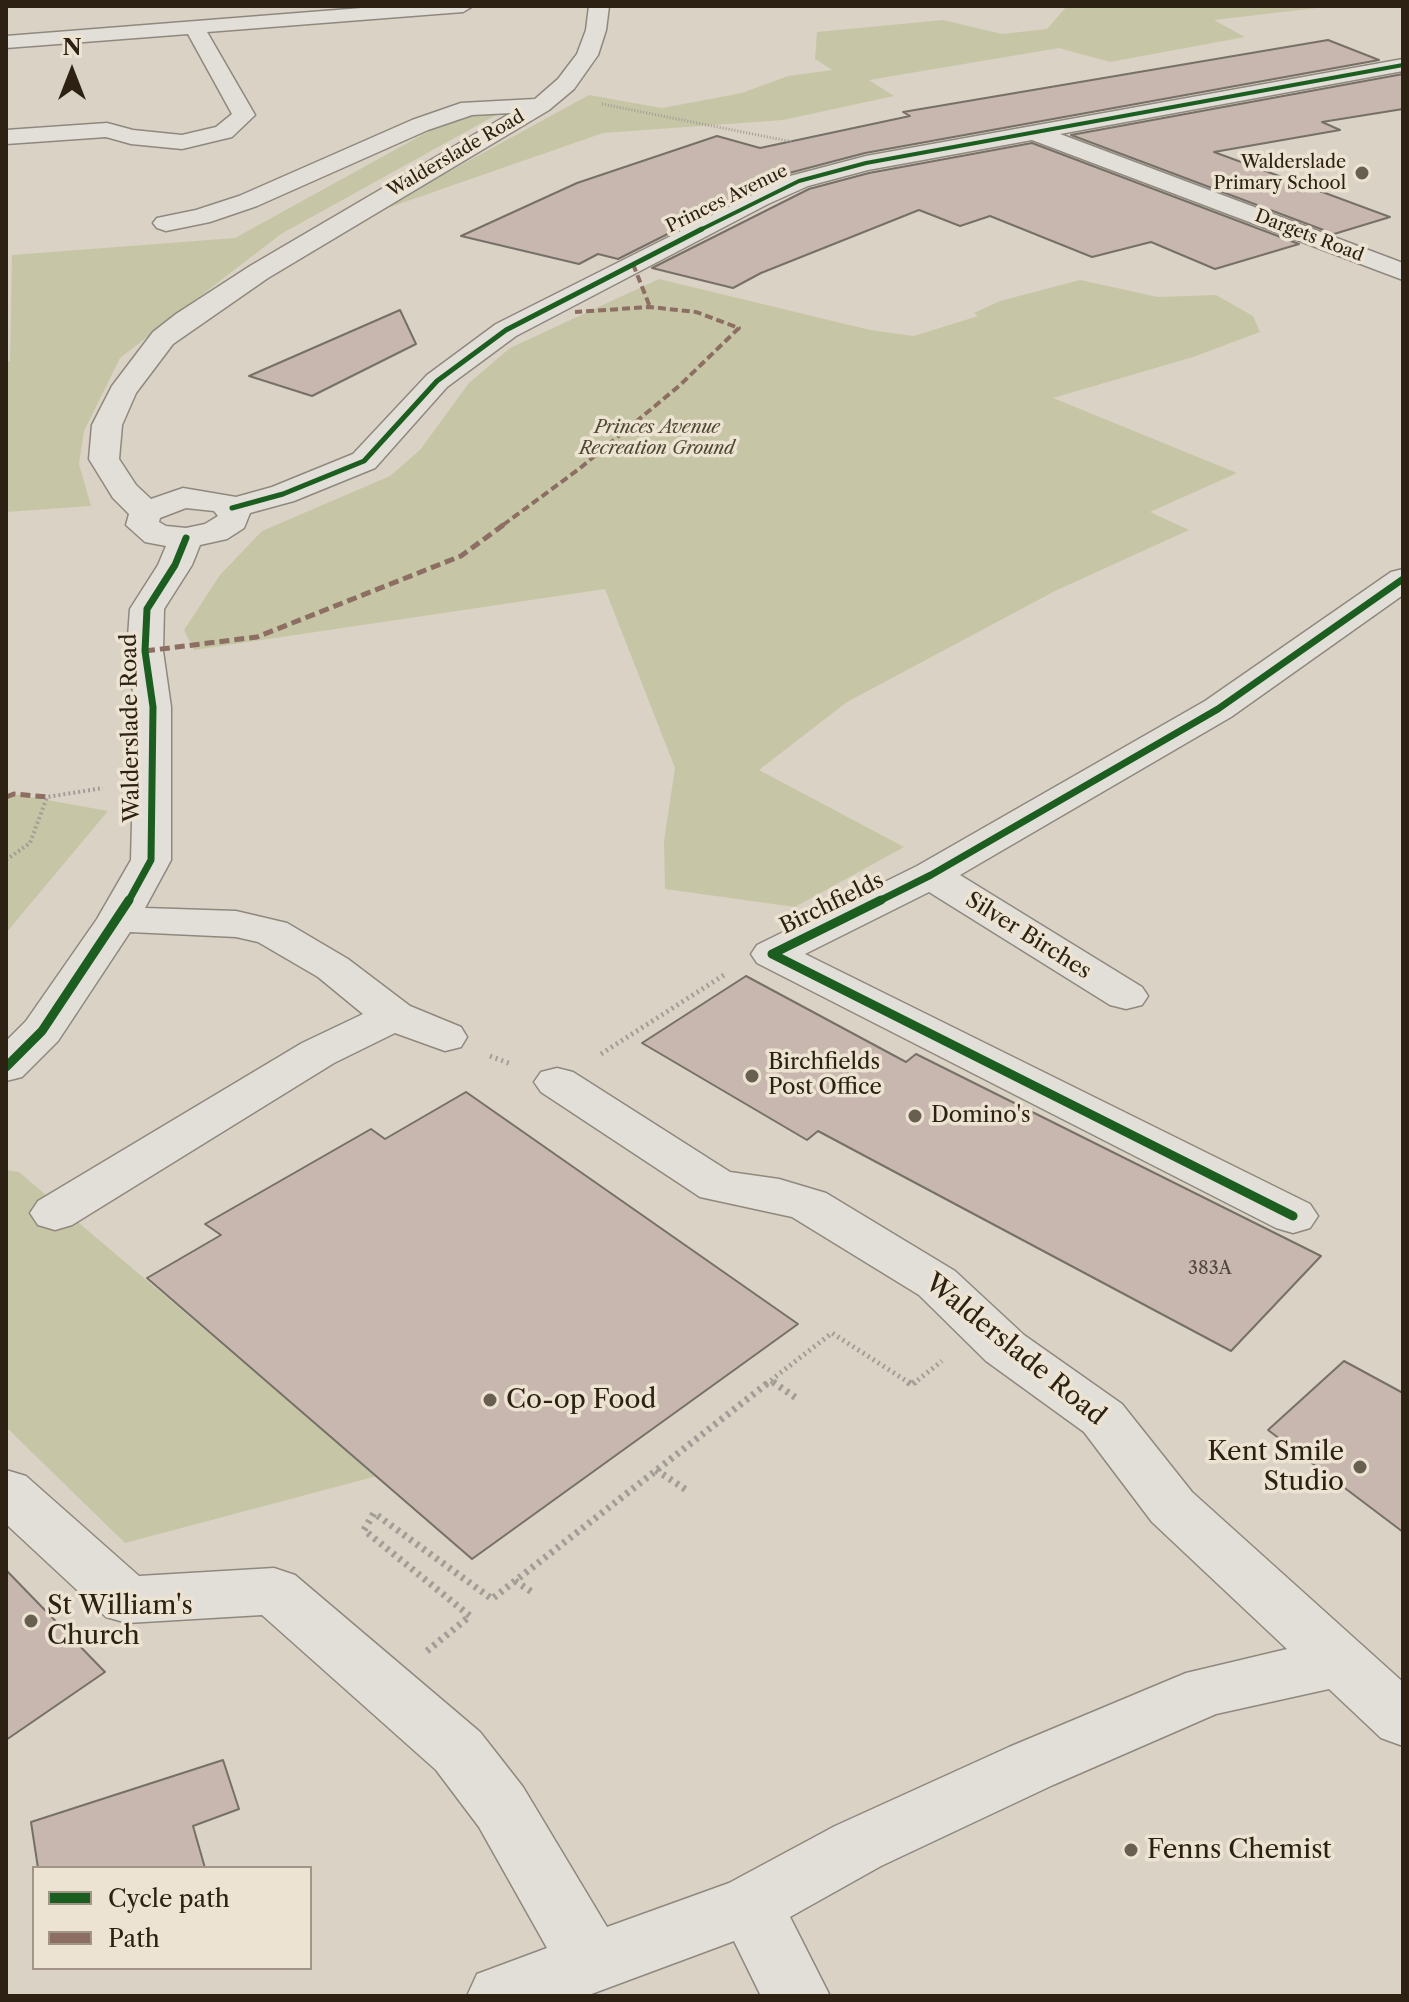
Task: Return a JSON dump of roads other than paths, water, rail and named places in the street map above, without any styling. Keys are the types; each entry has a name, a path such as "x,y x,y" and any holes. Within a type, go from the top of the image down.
{"street":[{"path":"6,42 197,20 463,6"},
{"name":"Walderslade Road","path":"6,1067 42,1031 118,919 151,860 153,707 145,651 147,609 175,565 186,538 171,538 148,531 142,525 146,512 124,491 104,459 107,425 122,392 163,338 186,320 259,272 547,100 566,84 587,55 596,30 599,6"},
{"path":"6,137 107,130 131,137 182,142 224,132 244,115 197,20"},
{"name":"Princes Avenue","path":"232,508 283,494 364,461 437,381 506,330 759,199 825,173 1403,65"},
{"path":"166,223 201,217 248,201 420,125 469,108 547,100"},
{"name":"Dargets Road","path":"1036,133 1094,152 1403,272"},
{"path":"146,512 183,498 212,499 232,508 235,514 233,521 226,527 186,538"},
{"name":"Birchfields","path":"1293,1216 772,954 931,875 1218,709 1398,587"},
{"name":"Silver Birches","path":"931,875 1126,996"},
{"path":"118,919 236,924 272,932 333,968 394,1016 445,1037"},
{"path":"55,1213 318,1053 394,1016"},
{"name":"Walderslade Road","path":"557,1082 717,1186 779,1195 809,1205 937,1283 1005,1348 1103,1418 1172,1507 1403,1720"},
{"path":"6,1491 127,1600 274,1591 458,1751 501,1807 591,1962"},
{"path":"501,1996 750,1905 858,1846 1031,1766 1207,1691 1342,1662"},
{"path":"750,1905 796,1996"}],"place":[{"name":"Walderslade Primary School","path":"1362,173"},
{"name":"Birchfields Post Office","path":"752,1076"},
{"name":"Domino's","path":"915,1116"},
{"name":"Co-op Food","path":"490,1400"},
{"name":"Kent Smile Studio","path":"1360,1467"},
{"name":"St William's Church","path":"31,1621"},
{"name":"Fenns Chemist","path":"1131,1850"}],"park label":[{"name":"Princes Avenue Recreation Ground","path":"657,438"}]}
